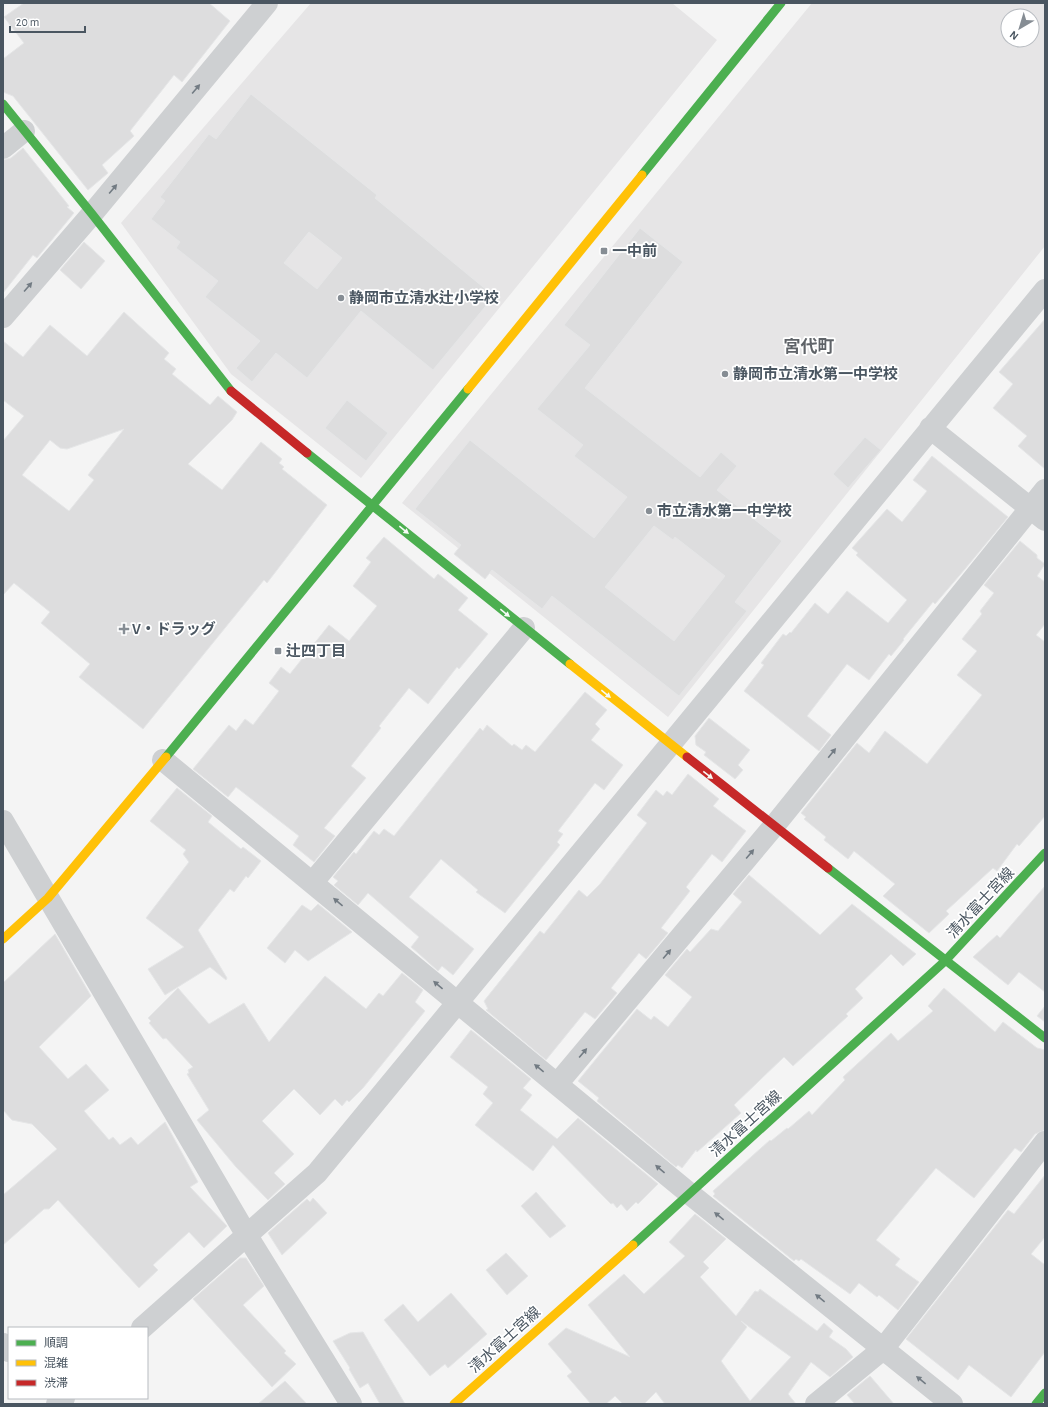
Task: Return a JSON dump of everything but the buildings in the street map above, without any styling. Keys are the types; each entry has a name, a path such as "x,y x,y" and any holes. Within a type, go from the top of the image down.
{"street":[{"path":"3,317 92,214 267,3"},
{"path":"3,939 48,898 163,760 374,506 781,3"},
{"path":"3,104 92,214 229,390 670,744 1045,1038"},
{"path":"3,148 24,131"},
{"path":"143,1327 246,1234 317,1173 1045,290"},
{"path":"930,428 1037,514"},
{"path":"558,1083 1037,514 1045,490"},
{"path":"314,882 524,628"},
{"path":"163,760 314,882 690,1194 952,1404"},
{"path":"3,821 246,1234 351,1404"},
{"name":"清水富士宮線","path":"454,1404 690,1194 945,961 1045,852"},
{"path":"816,1404 884,1349 1045,1142"},
{"path":"1036,1404 1045,1393"}],"shaded area":[{"name":"静岡市立清水辻小学校","path":"311,3 672,3 717,40 361,478 231,374 121,223"},
{"name":"静岡市立清水第一中学校","path":"812,3 1045,3 1045,246 668,717 402,503"}],"traffic: fast":[{"path":"642,175 781,3"},
{"path":"3,104 92,214 231,391"},
{"path":"166,757 468,389"},
{"path":"307,453 570,664"},
{"path":"633,1245 945,961 1045,853"},
{"path":"828,868 1045,1038"},
{"path":"1036,1404 1045,1393"}],"traffic: slow":[{"path":"468,389 642,175"},
{"path":"570,664 687,757"},
{"path":"3,939 48,898 166,757"},
{"path":"454,1404 633,1245"}],"traffic: jam":[{"path":"231,391 307,453"},
{"path":"687,757 828,868"}],"place":[{"name":"一中前","path":"604,251"},
{"name":"静岡市立清水辻小学校","path":"341,298"},
{"name":"静岡市立清水第一中学校","path":"725,374"},
{"name":"市立清水第一中学校","path":"649,511"},
{"name":"V・ドラッグ","path":"124,629"},
{"name":"辻四丁目","path":"278,651"}],"district":[{"name":"宮代町","path":"809,346"}]}
